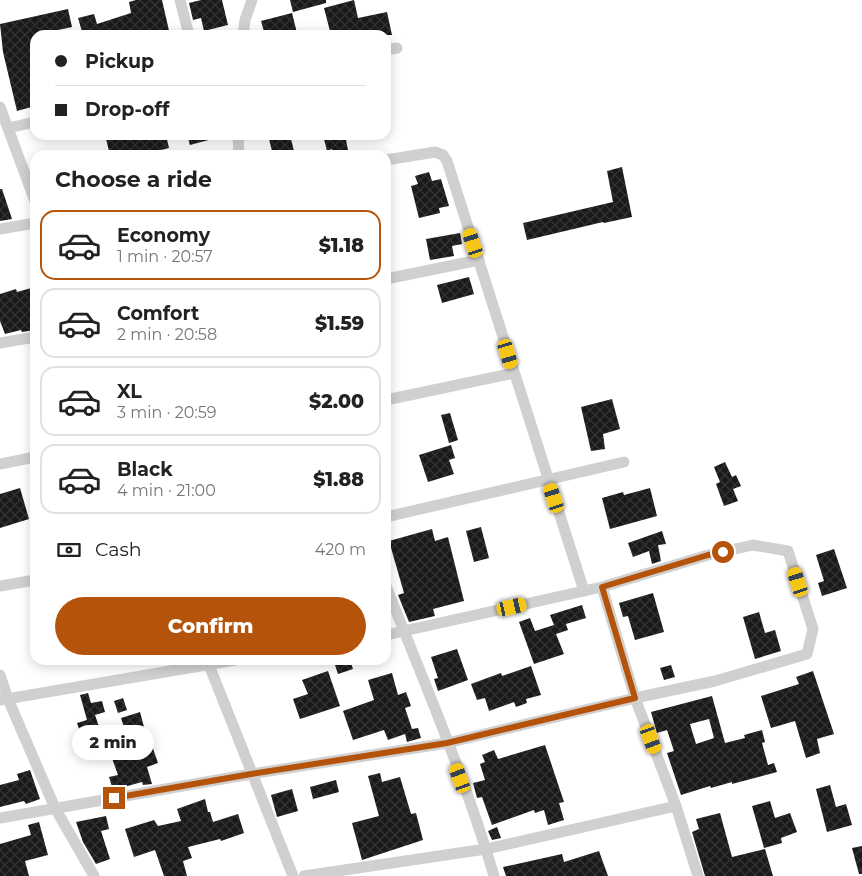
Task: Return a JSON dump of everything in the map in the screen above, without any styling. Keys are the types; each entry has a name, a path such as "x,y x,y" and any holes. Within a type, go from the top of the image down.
{"street":[{"path":"180,0 188,30"},
{"path":"244,30 252,0"},
{"path":"0,107 30,187"},
{"path":"8,128 30,123"},
{"path":"391,159 435,152 444,155 584,591"},
{"path":"0,229 30,224"},
{"path":"391,278 479,260"},
{"path":"0,343 30,338"},
{"path":"391,399 514,373"},
{"path":"0,464 30,458"},
{"path":"391,516 624,462"},
{"path":"0,818 251,774 447,743 715,681 807,654 813,629 788,551 753,546 708,555 602,587 391,634"},
{"path":"0,586 30,581"},
{"path":"602,587 635,698 676,806 698,876"},
{"path":"391,599 447,743 486,848 494,876"},
{"path":"4,700 192,665"},
{"path":"209,665 293,876"},
{"path":"0,675 4,700 55,808 94,876"},
{"path":"304,876 486,848 676,806"}],"building":[{"path":"136,0 162,0 169,30 82,30 78,18 94,14 97,24 131,13 129,2"},
{"path":"201,0 222,0 228,25 204,30 201,18 193,20 189,3"},
{"path":"290,0 326,0 326,3 293,12"},
{"path":"354,0 358,18 387,12 391,30 330,30 324,8"},
{"path":"68,9 72,27 58,30 30,30 30,107 17,111 3,52 0,24"},
{"path":"292,13 296,30 264,30 261,21"},
{"path":"106,140 167,140 169,148 161,150 109,150"},
{"path":"188,140 209,140 190,145"},
{"path":"269,140 291,140 294,150 272,150"},
{"path":"324,140 346,140 348,150 327,150"},
{"path":"622,167 632,217 527,240 523,223 613,202 607,171"},
{"path":"429,172 432,181 441,179 449,206 439,208 440,213 419,218 411,186 418,184 415,176"},
{"path":"0,189 2,189 12,219 0,221"},
{"path":"460,233 462,244 452,246 454,256 430,260 426,239"},
{"path":"469,277 474,294 442,303 437,285"},
{"path":"30,288 30,331 22,332 21,330 5,334 0,321 0,294 16,289 17,292"},
{"path":"612,399 620,429 603,434 605,449 591,451 581,407"},
{"path":"450,413 458,440 449,443 441,415"},
{"path":"451,445 455,458 449,460 454,474 428,482 419,455"},
{"path":"725,462 732,477 736,475 741,486 733,489 738,501 724,506 716,484 720,482 714,467"},
{"path":"20,488 29,519 0,528 0,494"},
{"path":"650,488 657,516 610,529 602,498 623,492 624,495"},
{"path":"481,527 489,558 474,562 466,531"},
{"path":"432,529 435,541 448,537 464,601 433,609 435,616 409,622 398,595 404,593 391,548 391,540"},
{"path":"662,531 666,544 658,545 661,561 652,564 649,551 633,557 628,543"},
{"path":"834,549 847,588 822,596 818,583 824,581 816,555"},
{"path":"653,593 664,632 635,640 628,616 623,617 619,603"},
{"path":"582,605 586,618 566,624 568,630 556,634 564,654 534,664 519,622 530,618 535,631 554,625 550,615"},
{"path":"759,612 765,633 775,630 781,651 755,659 743,617"},
{"path":"457,649 468,680 438,691 434,679 438,678 431,657"},
{"path":"335,665 352,665 353,669 338,674"},
{"path":"671,665 675,677 664,680 660,668"},
{"path":"531,666 541,695 526,699 527,703 516,707 514,702 489,711 485,698 477,700 471,684 501,673 502,676"},
{"path":"328,671 340,706 300,719 293,699 308,694 302,680"},
{"path":"813,671 834,734 817,739 820,753 806,758 795,721 771,728 761,696 799,684 796,677"},
{"path":"392,673 398,695 406,692 411,706 405,708 412,729 418,728 421,738 407,742 405,734 388,740 384,730 353,740 343,711 374,700 368,680"},
{"path":"88,693 91,703 102,701 105,712 95,715 105,744 86,750 77,723 87,720 80,695"},
{"path":"712,696 725,743 745,738 744,735 762,730 765,742 762,743 768,765 774,763 777,772 732,784 732,782 711,788 710,786 681,795 667,753 674,751 667,730 657,733 651,712","holes":["709,719 714,738 696,744 690,724"]},
{"path":"123,698 127,710 118,713 114,701"},
{"path":"140,712 147,738 149,737 158,763 147,767 152,784 143,785 142,782 113,790 109,777 118,775 108,747 128,740 121,718"},
{"path":"545,745 564,802 559,803 564,820 548,825 544,810 535,813 534,810 492,825 482,797 477,798 473,783 485,780 480,764 485,762 482,755 494,750 498,759"},
{"path":"30,770 40,799 26,804 24,801 0,807 0,785 19,780 17,774"},
{"path":"380,773 382,782 400,777 411,814 416,813 423,840 362,860 352,823 379,816 368,776"},
{"path":"336,780 339,792 313,799 310,787"},
{"path":"830,785 836,807 846,804 852,825 827,832 816,789"},
{"path":"292,789 298,811 277,817 271,795"},
{"path":"205,799 213,822 238,814 244,833 221,841 220,839 188,847 192,858 183,861 187,876 164,876 155,850 134,857 125,829 154,820 158,826 181,821 177,809"},
{"path":"770,801 775,818 790,813 797,832 781,838 782,843 764,848 752,806"},
{"path":"720,813 732,857 765,849 773,876 705,876 692,832 699,829 696,819"},
{"path":"106,816 109,829 101,831 110,859 96,864 83,842 76,822"},
{"path":"39,822 48,855 25,861 29,876 0,876 0,844 31,835 28,825"},
{"path":"497,827 501,838 492,840 488,831"},
{"path":"862,846 862,874 859,874 852,848"},
{"path":"599,851 608,876 506,876 503,867 562,854 564,862"}],"route":[{"path":"114,798 447,743 635,698 602,587 723,552"}]}
